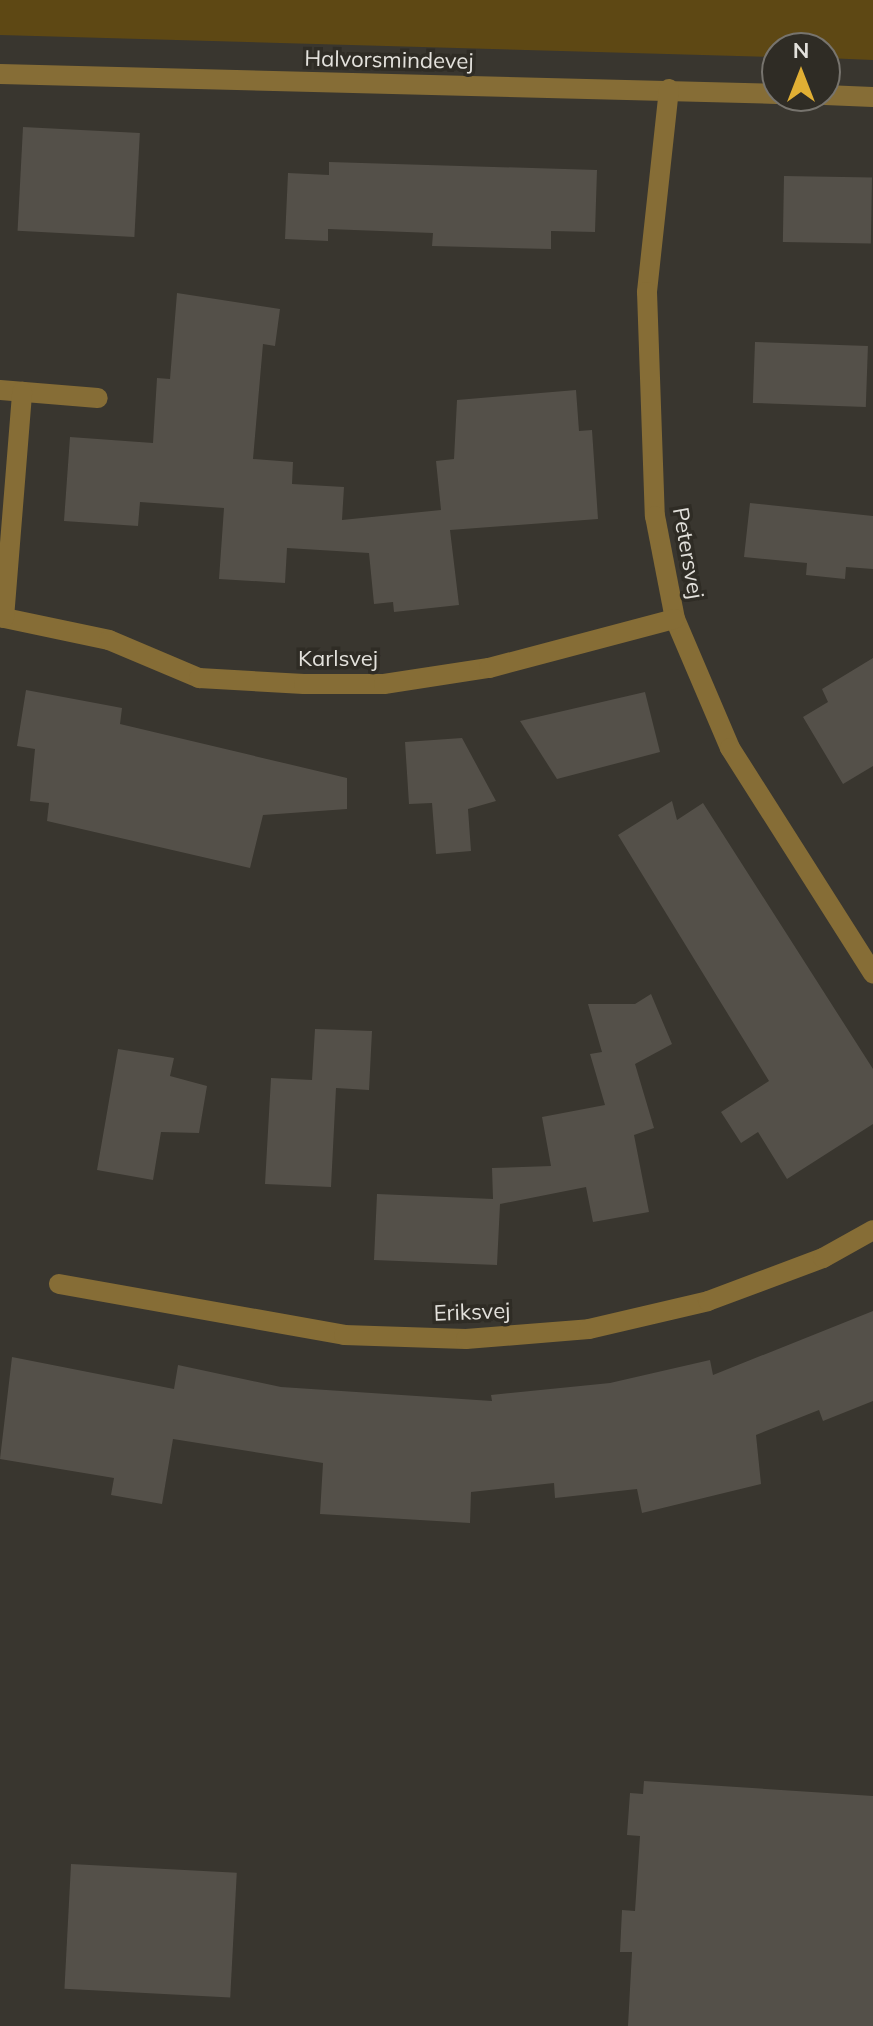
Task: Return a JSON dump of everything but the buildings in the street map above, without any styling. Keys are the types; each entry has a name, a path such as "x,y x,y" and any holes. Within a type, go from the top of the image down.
{"street":[{"name":"Halvorsmindevej","path":"0,74 761,93"},
{"name":"Petersvej","path":"669,89 647,292 655,516 675,619 730,748 873,973"},
{"path":"841,96 873,97"},
{"path":"0,390 98,398"},
{"name":"Karlsvej","path":"22,392 2,617 109,640 199,678 304,684 384,684 489,668 675,619"},
{"name":"Eriksvej","path":"59,1284 344,1335 466,1339 589,1329 708,1301 823,1258 873,1230"}],"shaded area":[{"path":"0,0 873,0 873,60 841,59 841,32 761,32 761,57 0,35"}]}
